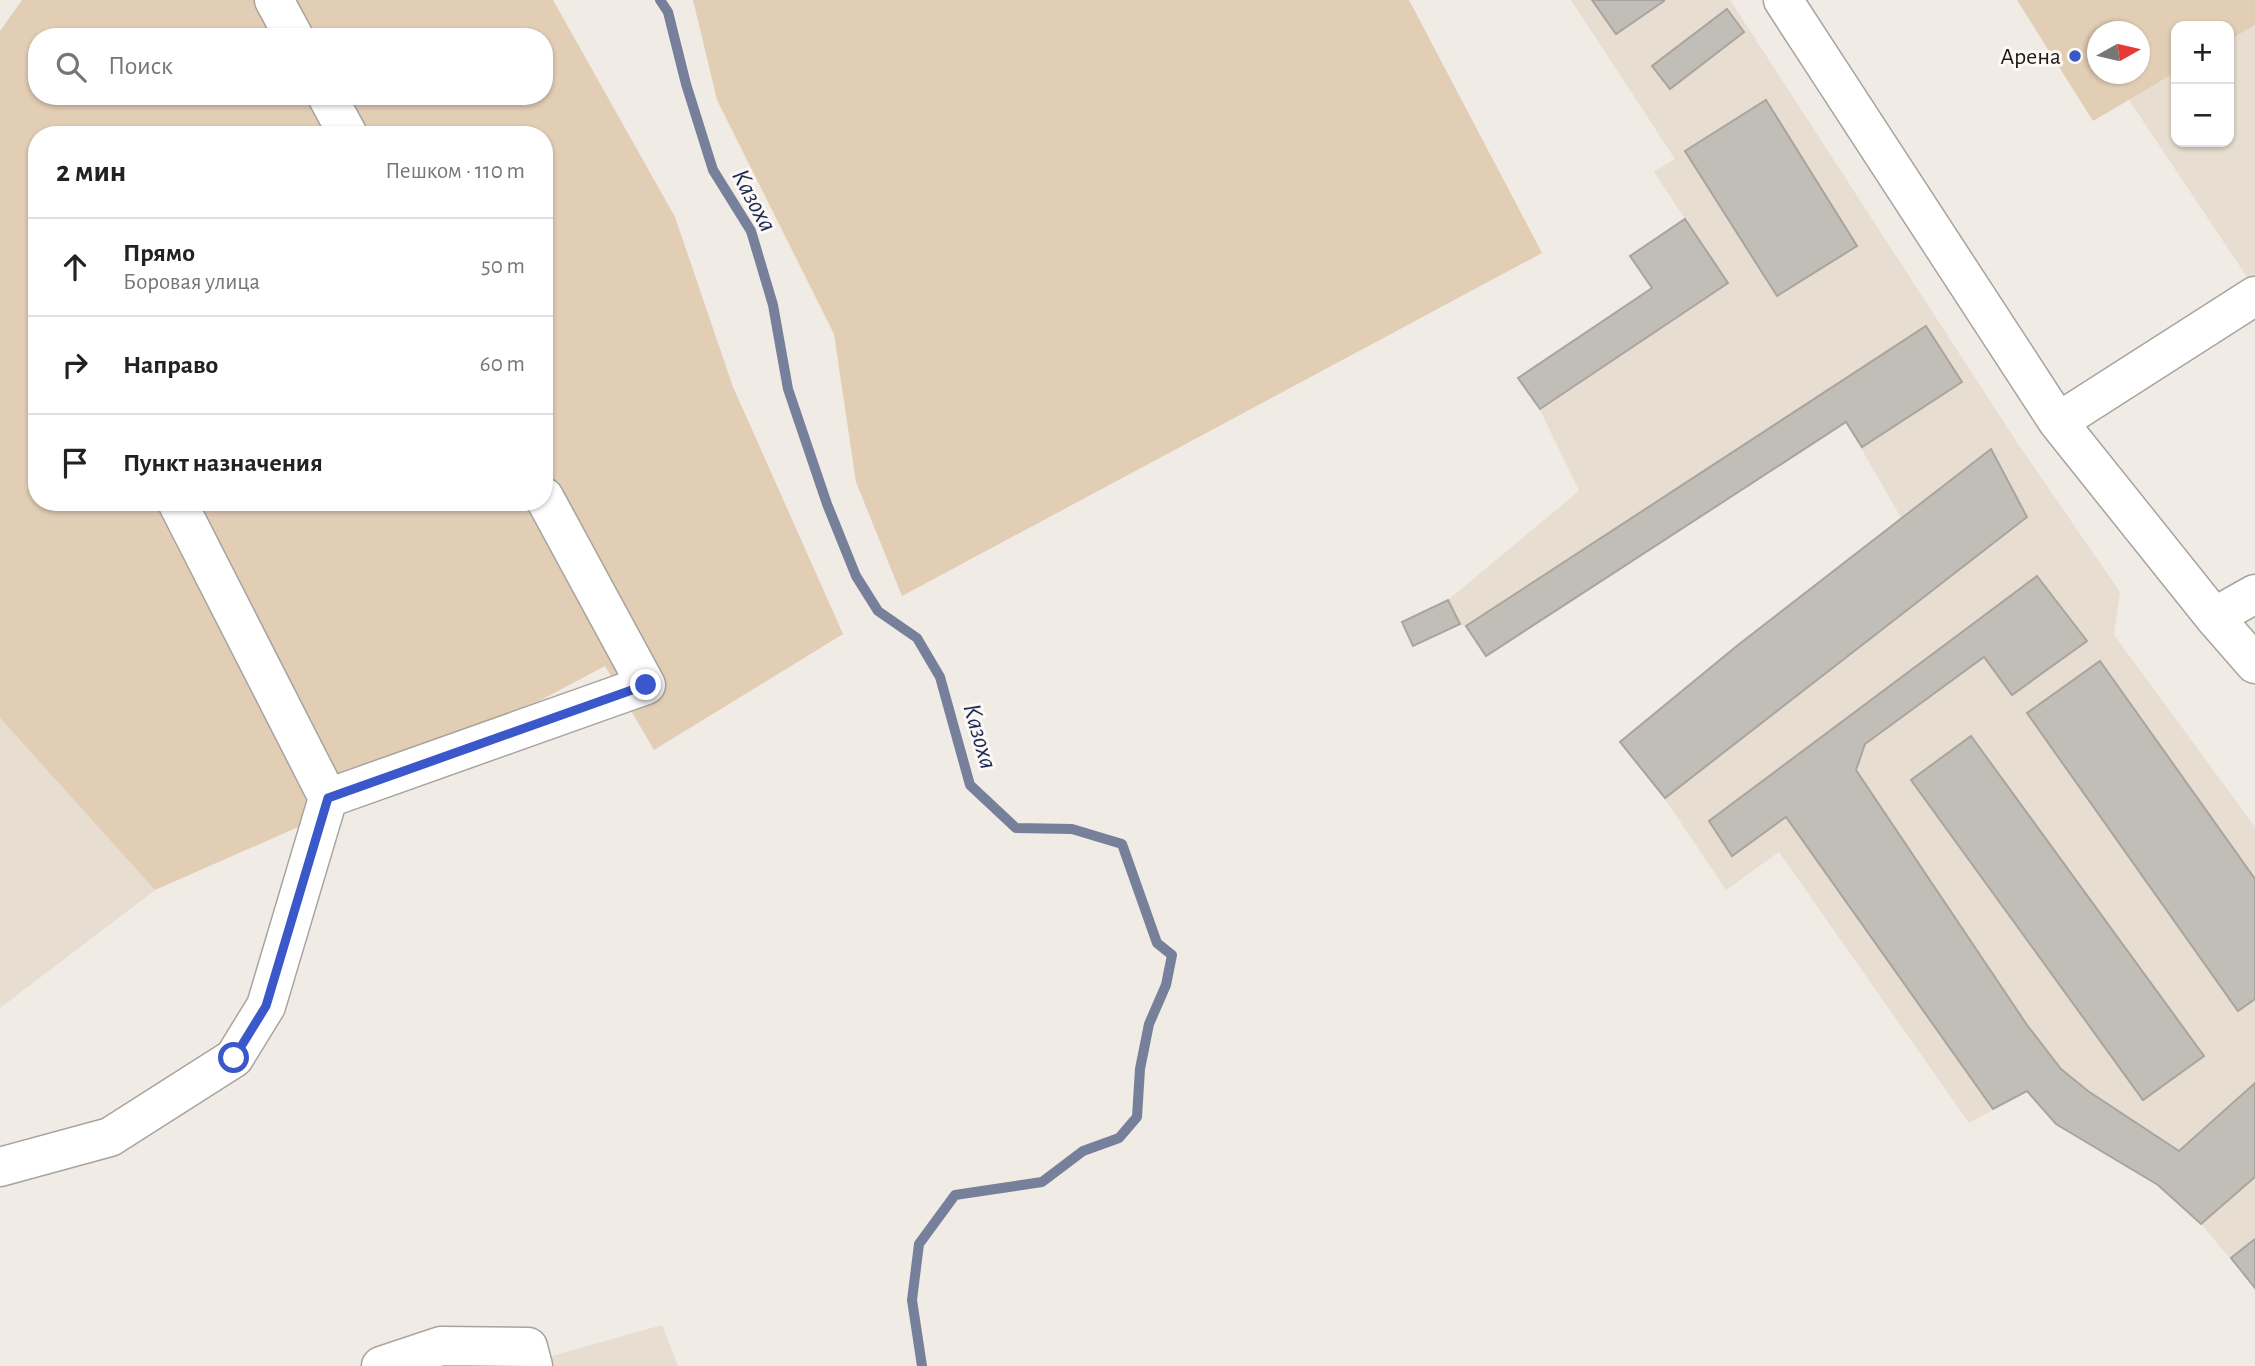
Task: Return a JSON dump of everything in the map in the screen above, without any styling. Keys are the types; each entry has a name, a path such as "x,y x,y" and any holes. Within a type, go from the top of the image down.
{"street":[{"path":"274,0 289,28"},
{"path":"1783,0 2058,422 2214,617 2255,664"},
{"path":"332,105 343,126"},
{"path":"2058,422 2251,307"},
{"path":"0,1167 110,1137 234,1058 266,1006 328,798 182,511"},
{"path":"328,798 646,685 552,511"},
{"path":"2214,617 2255,594"},
{"path":"381,1366 441,1346 528,1348 533,1366"}],"shaded area":[{"path":"22,0 553,0 675,217 733,387 843,634 654,750 605,666 323,816 155,890 0,718 0,31"},
{"path":"693,0 1409,0 1542,253 902,596 856,482 834,334 717,100"},
{"path":"1571,0 1730,0 2018,444 2120,592 2114,635 2255,827 2255,1288 2201,1224 2158,1185 2056,1124 2027,1091 1969,1123 1779,852 1726,890 1665,799 1620,742 1738,645 1901,518 1846,422 1486,656 1466,626 1460,624 1413,646 1402,622 1448,600 1579,491 1540,410 1518,378 1652,289 1630,256 1685,219 1654,172 1675,159"},
{"name":"Арена","path":"2017,0 2255,0 2255,25 2234,37 2234,21 2171,21 2171,75 2093,121"},
{"path":"2255,25 2255,289 2129,100 2171,75 2171,147 2234,147 2234,37"},
{"path":"0,718 155,890 0,1008"},
{"path":"662,1325 678,1366 517,1366"}],"building":[{"path":"1592,0 1664,0 1664,1 1616,34"},
{"path":"1727,9 1744,32 1670,89 1652,66"},
{"path":"1766,100 1857,246 1777,296 1685,151"},
{"path":"1685,219 1728,283 1540,409 1518,378 1652,288 1630,256"},
{"path":"1926,326 1962,382 1862,447 1846,422 1486,656 1466,626"},
{"path":"1991,449 2027,517 1665,798 1620,742 1738,645"},
{"path":"2037,576 2087,641 2012,695 1984,657 1865,744 1856,770 2027,1025 2061,1069 2088,1091 2179,1151 2255,1083 2255,1177 2201,1224 2158,1185 2056,1124 2027,1091 1993,1109 1786,817 1732,856 1709,821"},
{"path":"1448,600 1460,624 1413,646 1402,622"},
{"path":"2100,661 2255,879 2255,999 2238,1011 2027,713"},
{"path":"1971,736 2204,1056 2143,1100 1911,780"},
{"path":"2255,1239 2255,1288 2231,1258"}],"waterway":[{"name":"Казоха","path":"660,0 668,12 686,84 713,170 751,231 773,305 788,389 827,504 856,576 878,611 917,638 940,677 970,785 1016,828 1072,829 1122,844 1157,943 1172,955 1166,985 1149,1024 1140,1069 1137,1117 1119,1138 1083,1151 1042,1182 955,1195 919,1244 912,1300 922,1366"}],"place":[{"name":"Арена","path":"2075,56"}],"route":[{"path":"234,1058 266,1006 328,798 646,685"}]}
